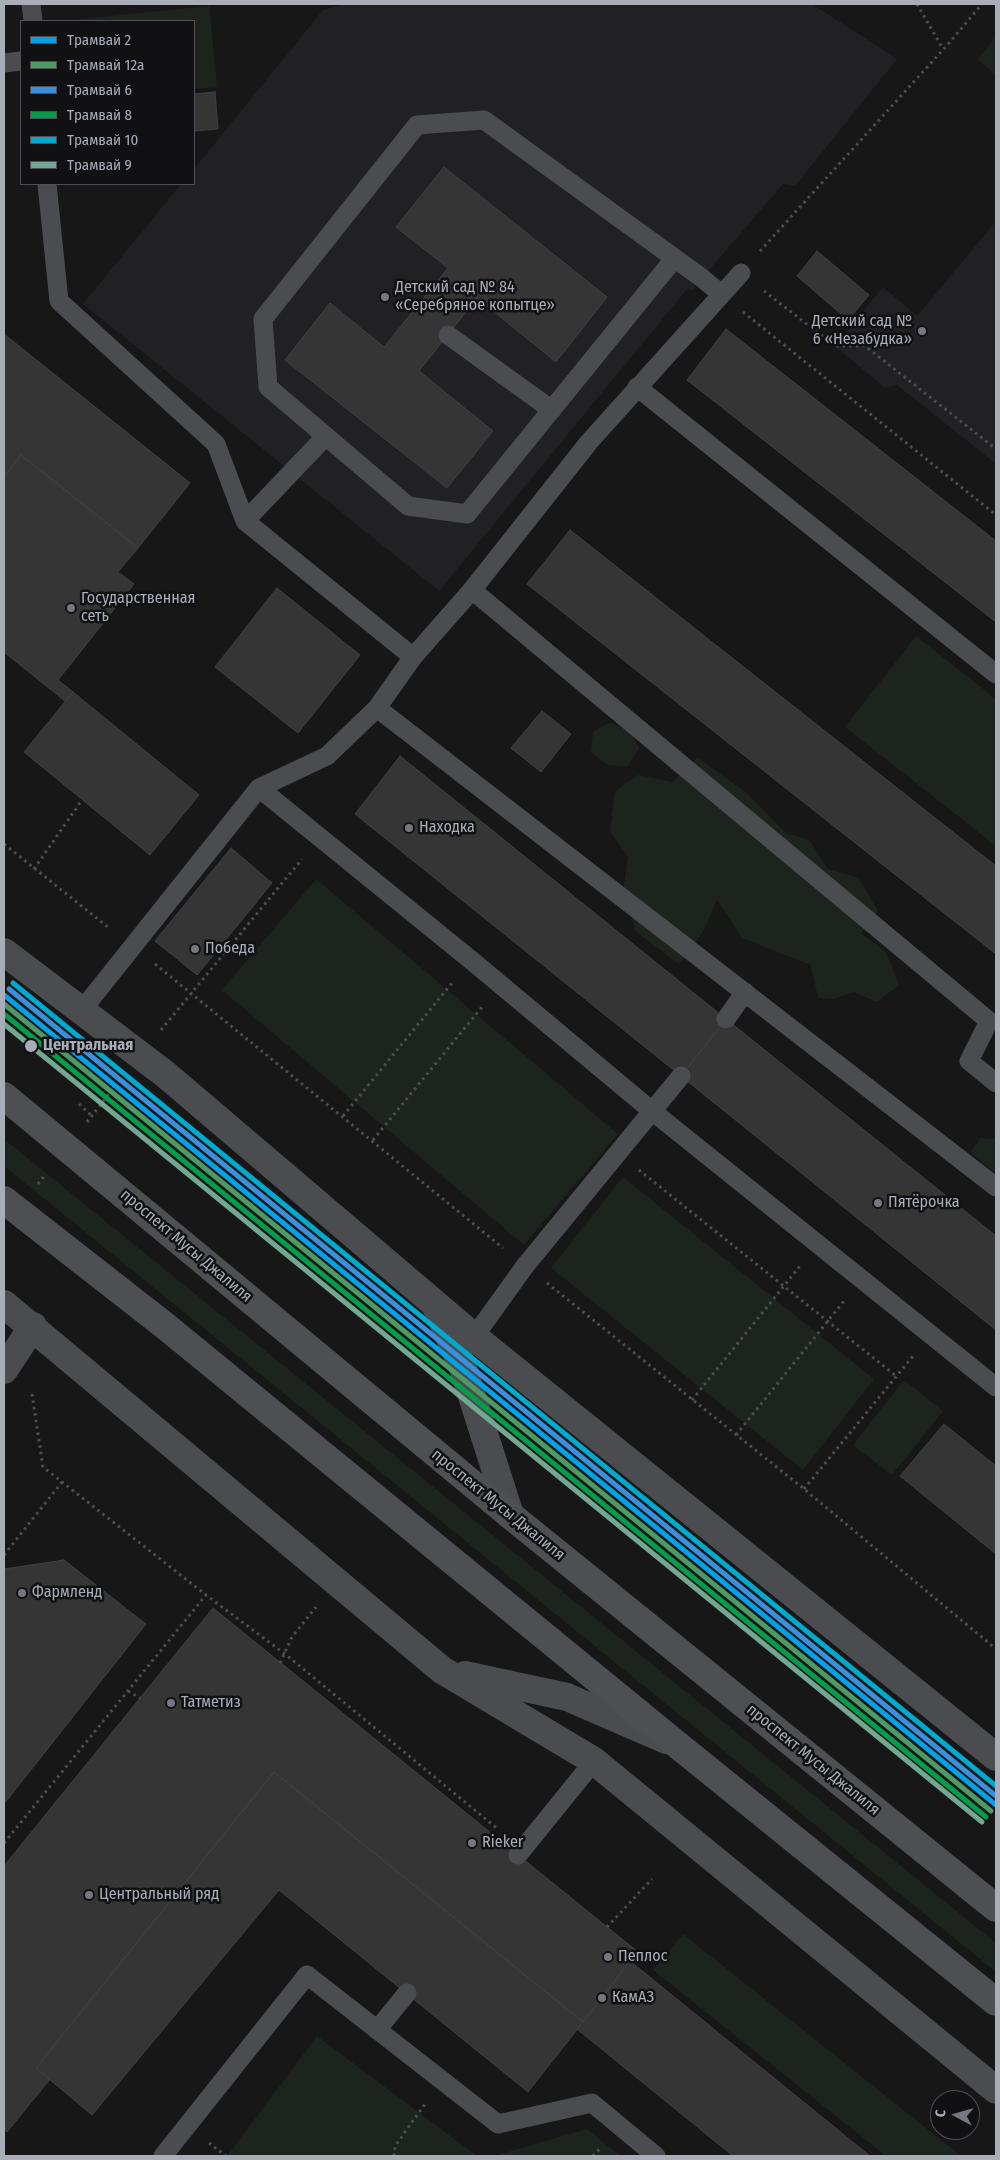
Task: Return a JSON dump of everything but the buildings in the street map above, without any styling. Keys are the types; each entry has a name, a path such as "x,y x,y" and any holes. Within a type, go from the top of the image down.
{"main road":[{"name":"проспект Мусы Джалиля","path":"4,1096 510,1515 996,1908"},
{"path":"4,1200 164,1325 680,1747 996,2002"}],"street":[{"path":"4,952 165,1074 474,1337 996,1757"},
{"path":"432,1300 463,1368 510,1515"},
{"path":"4,1304 33,1326 442,1670 594,1761 996,2090"},
{"path":"4,1370 33,1326"},
{"path":"442,1670 567,1697 680,1747"}],"lane":[{"path":"31,4 33,20"},
{"path":"4,62 20,61"},
{"path":"674,259 467,514 408,506 268,387 262,319 417,125 484,120 674,259 721,294"},
{"path":"47,185 58,301 216,444 245,521 412,657"},
{"path":"82,1010 259,788 327,756 377,708 412,657 472,590 589,442 740,273"},
{"path":"448,335 552,410"},
{"path":"637,387 996,674"},
{"path":"245,521 326,436"},
{"path":"472,590 989,1021 969,1061 996,1084"},
{"path":"377,708 996,1187"},
{"path":"259,788 471,960 652,1111 996,1387"},
{"path":"726,1019 745,992"},
{"path":"474,1337 525,1266 681,1076"},
{"path":"518,1855 594,1761"},
{"path":"163,2156 307,1975 498,2124 592,2104 656,2156"},
{"path":"377,2030 407,1993"}],"path":[{"path":"917,4 943,50"},
{"path":"982,4 943,50 740,273 835,346 865,346 996,449"},
{"path":"721,294 996,515"},
{"path":"34,869 82,800"},
{"path":"160,1030 193,993 320,837"},
{"path":"4,844 193,993 525,1266 804,1489 996,1649"},
{"path":"343,1116 471,960"},
{"path":"373,1140 500,984"},
{"path":"83,1127 122,1078"},
{"path":"79,1104 92,1116"},
{"path":"618,1153 785,1285 896,1376"},
{"path":"692,1400 819,1244"},
{"path":"736,1435 862,1279"},
{"path":"804,1489 930,1335"},
{"path":"32,1394 43,1467 206,1595 285,1654 501,1832"},
{"path":"4,1554 62,1482"},
{"path":"4,1844 206,1595"},
{"path":"280,1663 292,1637 318,1605"},
{"path":"128,1691 140,1698"},
{"path":"607,1927 652,1879"},
{"path":"394,2156 395,2146 442,2081"}],"shaded area":[{"name":"Детский сад № 84 «Серебряное копытце»","path":"345,4 812,4 897,59 795,186 783,184 692,290 688,288 439,591 83,304 180,185 195,185 195,168 323,10"},
{"path":"209,6 217,87 195,89 195,20 72,20"},
{"path":"996,36 996,75 978,60"},
{"name":"Детский сад № 6 «Незабудка»","path":"996,221 996,464 897,385 885,388 835,346 883,287 917,316"},
{"path":"916,636 996,699 996,846 845,727"},
{"path":"610,722 631,733 639,748 627,767 608,765 591,752 593,732"},
{"path":"698,758 747,793 786,833 809,840 828,869 859,878 878,911 861,933 886,952 899,985 877,1002 854,992 834,999 818,998 811,965 742,938 717,900 703,932 679,964 635,931 624,884 628,857 610,831 615,791 638,775 672,782"},
{"path":"316,879 618,1134 524,1245 222,990"},
{"path":"994,1129 996,1129 996,1174 971,1152 980,1138 995,1139"},
{"path":"4,1139 996,1943 996,1972 4,1166"},
{"path":"623,1177 874,1379 803,1470 551,1268"},
{"path":"904,1380 943,1411 892,1475 853,1445"},
{"path":"683,1934 930,2131 930,2140 941,2140 961,2156 886,2156 653,1970"},
{"path":"317,2036 477,2156 227,2156"},
{"path":"587,2129 620,2156 494,2156"}],"tram line":[{"name":"10","path":"13,983 996,1786"},
{"name":"6","path":"9,989 996,1796"},
{"name":"2","path":"4,995 996,1805"},
{"name":"12а","path":"4,1004 991,1811"},
{"name":"8","path":"4,1014 986,1817"},
{"name":"9","path":"4,1024 982,1822"}],"place":[{"name":"Детский сад № 84 «Серебряное копытце»","path":"385,297"},
{"name":"Детский сад № 6 «Незабудка»","path":"922,331"},
{"name":"Государственная сеть","path":"71,608"},
{"name":"Находка","path":"409,828"},
{"name":"Победа","path":"195,949"},
{"name":"Центральная","path":"31,1046"},
{"name":"Пятёрочка","path":"878,1203"},
{"name":"Фармленд","path":"22,1593"},
{"name":"Татметиз","path":"171,1703"},
{"name":"Rieker","path":"472,1843"},
{"name":"Центральный ряд","path":"89,1895"},
{"name":"Пеплос","path":"608,1957"},
{"name":"КамАЗ","path":"602,1998"}]}
